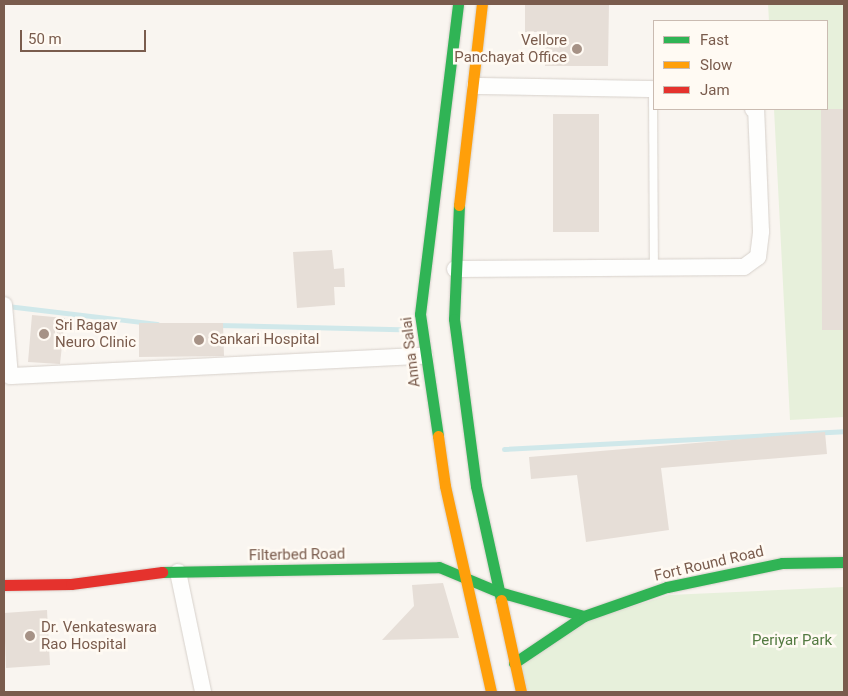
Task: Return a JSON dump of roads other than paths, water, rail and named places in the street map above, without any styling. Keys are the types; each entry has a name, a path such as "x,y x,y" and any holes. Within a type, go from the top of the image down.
{"main road":[{"name":"Anna Salai","path":"458,4 420,314 425,356 463,577 491,692"},
{"path":"482,4 475,86 456,230 454,318 463,409 521,692"},
{"name":"Fort Round Road","path":"514,663 584,616 667,586 782,563 844,562"},
{"name":"Filterbed Road","path":"4,585 71,584 178,572 439,567 499,592 584,616"}],"street":[{"path":"475,86 653,89"},
{"path":"455,269 744,267 758,257 761,231 756,110"},
{"path":"4,305 7,377 425,356"},
{"path":"178,572 203,692"}],"lane":[{"path":"654,110 654,268"}],"waterway":[{"path":"7,306 157,324"},
{"path":"218,325 400,329"},
{"path":"504,449 844,431"}],"place":[{"name":"Vellore Panchayat Office","path":"577,49"},
{"name":"Sri Ragav Neuro Clinic","path":"44,334"},
{"name":"Sankari Hospital","path":"199,340"},
{"name":"Dr. Venkateswara Rao Hospital","path":"30,636"}],"park label":[{"name":"Periyar Park","path":"792,641"}]}
